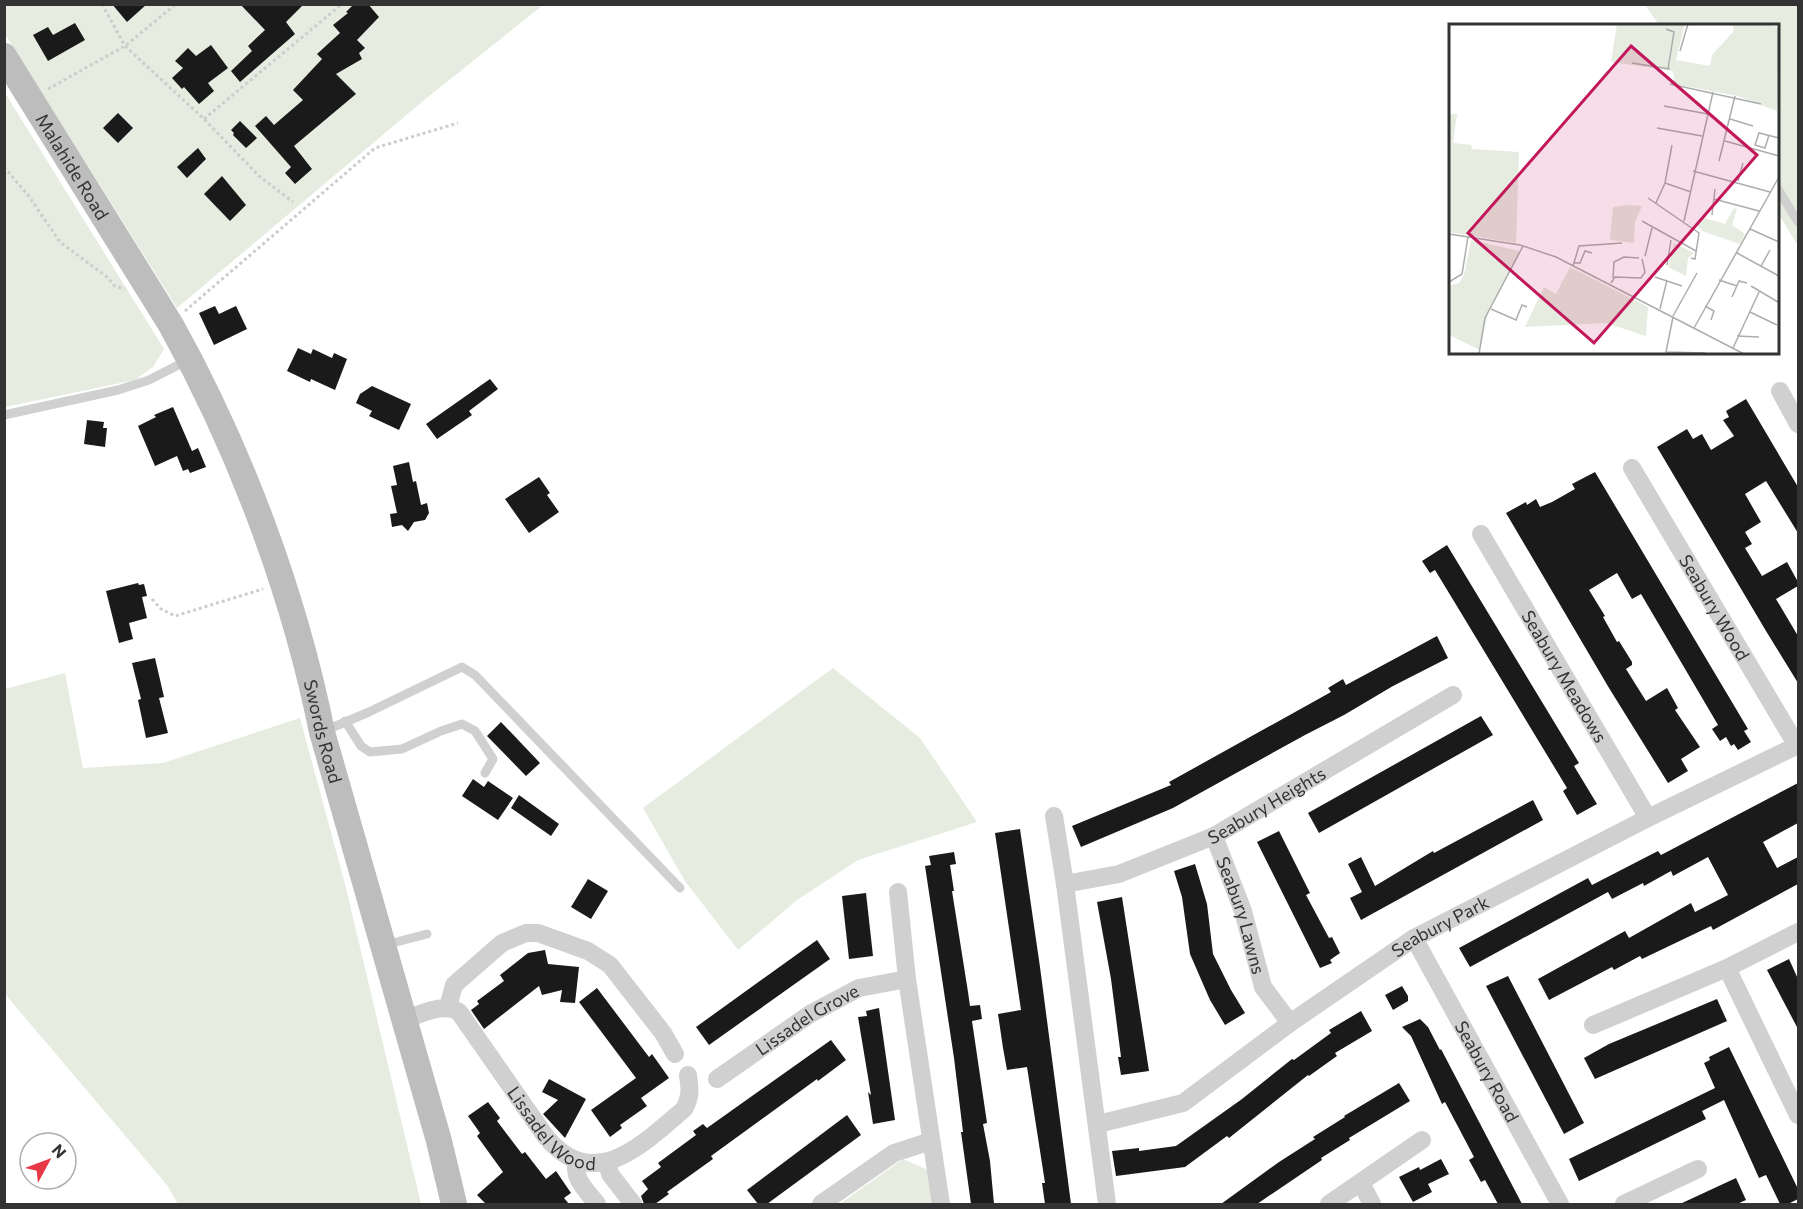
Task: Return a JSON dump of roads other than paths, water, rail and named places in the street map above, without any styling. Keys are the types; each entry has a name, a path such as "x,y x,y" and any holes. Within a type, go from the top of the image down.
{"main road":[{"name":"Malahide Road","path":"4,56 143,278"},
{"name":"Swords Road","path":"143,278 190,358 252,500 282,581 310,671 322,732 405,1019 454,1204"}],"street":[{"path":"1780,391 1798,424"},
{"name":"Seabury Wood","path":"1632,468 1798,745"},
{"name":"Seabury Meadows","path":"1480,534 1648,818"},
{"name":"Seabury Heights","path":"1065,884 1119,874 1214,836 1453,695"},
{"name":"Seabury Park","path":"1098,1124 1183,1103 1290,1023 1414,938 1648,818 1798,745"},
{"path":"1054,816 1098,1124 1107,1204"},
{"name":"Seabury Lawns","path":"1214,836 1243,911 1263,987 1290,1023"},
{"path":"898,892 907,979 941,1204"},
{"path":"1593,1025 1727,968 1798,932"},
{"path":"405,1019 448,1007 454,985 502,943 526,933 538,933 588,951 610,965 663,1033 675,1054"},
{"name":"Seabury Road","path":"1414,938 1560,1204"},
{"path":"1727,968 1798,1115"},
{"name":"Lissadel Grove","path":"717,1079 810,1014 859,988 907,979"},
{"name":"Lissadel Wood","path":"448,1007 459,1012 551,1143 567,1157 577,1161 599,1164 627,1154 684,1109 691,1090 688,1075"},
{"path":"821,1204 894,1153 931,1140"},
{"path":"1329,1204 1422,1140"},
{"path":"577,1161 576,1177 597,1204"},
{"path":"607,1162 610,1174 633,1204"},
{"path":"1624,1204 1698,1169"},
{"path":"1361,1183 1372,1204"}],"lane":[{"path":"1779,191 1798,222"},
{"path":"4,415 118,390 149,380 190,358"},
{"path":"322,732 462,667 475,675 680,888"},
{"path":"345,722 361,746 370,752 402,749 462,724 475,731 493,759 485,773"},
{"path":"384,945 427,934"}]}
